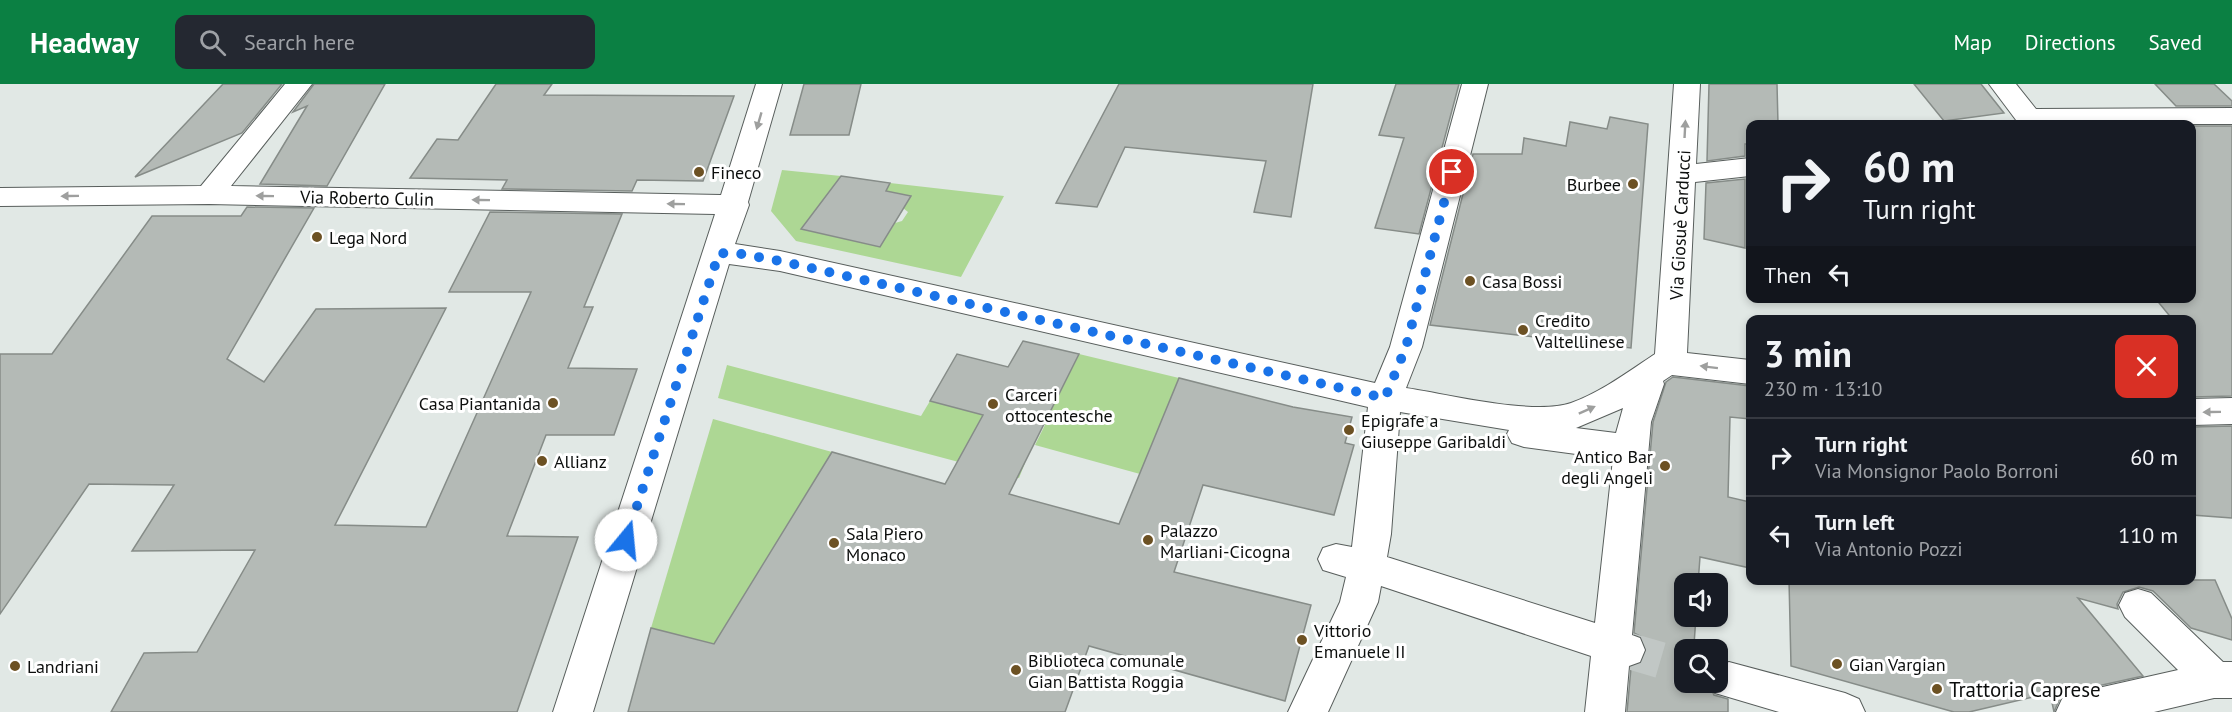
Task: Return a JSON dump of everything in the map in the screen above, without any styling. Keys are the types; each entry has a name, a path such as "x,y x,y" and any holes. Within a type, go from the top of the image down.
{"street":[{"path":"209,195 299,84"},
{"path":"573,712 668,406 735,205 770,84"},
{"path":"1308,712 1359,602 1351,562 1373,534 1384,407 1406,347 1475,84"},
{"name":"Via Giosuè Carducci","path":"1605,712 1619,647 1634,422 1657,374 1671,360 1673,350 1687,84"},
{"path":"2002,84 2030,120"},
{"path":"2071,120 2232,116"},
{"path":"1683,174 1746,167"},
{"name":"Via Roberto Culin","path":"0,197 209,195 735,205"},
{"path":"719,253 742,254 780,261 1384,407 1631,448"},
{"path":"1384,407 1551,420 1576,415 1657,374 1746,372"},
{"path":"2196,412 2232,411"},
{"path":"1351,562 1619,647"},
{"path":"2138,605 2223,680"},
{"path":"2076,712 2135,706 2223,680"},
{"path":"1743,693 1845,712"}],"green space":[{"path":"782,170 841,176 801,229 880,247 895,223 902,221 908,212 903,208 911,196 886,191 890,183 1004,196 961,277 796,241 771,211"},
{"path":"1079,354 1179,378 1140,474 1035,445 1045,425 1038,422 1061,390"},
{"path":"727,365 921,416 930,401 983,415 966,447 1025,463 1019,478 718,398"},
{"path":"713,419 832,452 714,644 651,628"}],"building":[{"path":"223,84 282,84 242,133 135,177"},
{"path":"314,84 385,84 327,186 260,184 307,106 293,112"},
{"path":"496,84 552,84 544,95 734,96 703,181 637,180 632,191 502,189 507,180 410,178 437,139 458,140"},
{"path":"804,84 861,84 849,135 790,135"},
{"path":"1119,84 1313,84 1291,217 1254,212 1266,161 1125,147 1097,207 1056,203"},
{"path":"1396,84 1459,84 1419,234 1375,228 1404,138 1379,135"},
{"path":"1709,84 1777,84 1778,120 1746,120 1745,156 1707,161"},
{"path":"1914,84 1981,84 2004,113 1952,120 1943,120"},
{"path":"2155,84 2214,84 2232,101 2232,106 2176,106"},
{"path":"1610,117 1648,124 1631,348 1430,325 1473,154 1522,154 1524,138 1566,146 1570,122 1607,129"},
{"path":"2196,126 2232,126 2232,396 2196,397 2196,315 2169,315 2159,303 2196,303"},
{"path":"841,176 890,183 886,191 911,196 880,247 801,229"},
{"path":"1745,179 1745,248 1704,239 1706,183"},
{"path":"247,207 314,208 227,359 264,382 316,309 446,308 335,525 426,527 531,292 449,292 490,212 622,214 584,307 593,307 568,368 637,369 614,435 546,435 507,536 578,537 517,712 111,712 144,653 197,652 255,550 132,551 174,485 89,484 0,614 0,354 52,354 152,216 241,216"},
{"path":"1023,341 1079,354 1009,494 1119,524 1179,378 1293,407 1352,417 1345,443 1354,445 1334,515 1203,485 1174,572 1311,605 1285,701 1089,646 1065,712 628,712 651,628 714,644 832,452 945,484 983,415 930,401 957,354 1008,367"},
{"path":"1673,377 1746,386 1746,419 1730,417 1728,497 1746,501 1746,567 1700,557 1699,573 1674,573 1674,627 1695,627 1694,639 1674,639 1674,693 1713,693 1728,699 1728,712 1627,712 1631,668 1642,663 1647,651 1642,637 1634,633 1653,422 1666,382"},
{"path":"2232,426 2232,518 2196,515 2196,427"},
{"path":"2196,580 2215,580 2232,619 2232,640 2191,628 2153,591 2139,587 2123,592 2117,604 2118,609 2078,598 2143,676 2075,691 2060,698 2054,712 2050,693 1969,712 1954,712 1791,666 1789,585 2196,585"}],"tunnel":[{"path":"1626,650 1674,664"}],"place":[{"name":"Fineco","path":"699,172"},
{"name":"Burbee","path":"1633,184"},
{"name":"Lega Nord","path":"317,237"},
{"name":"Casa Bossi","path":"1470,281"},
{"name":"Credito Valtellinese","path":"1523,330"},
{"name":"Casa Piantanida","path":"553,403"},
{"name":"Carceri ottocentesche","path":"993,404"},
{"name":"Epigrafe a Giuseppe Garibaldi","path":"1349,430"},
{"name":"Allianz","path":"542,461"},
{"name":"Antico Bar degli Angeli","path":"1665,466"},
{"name":"Palazzo Marliani-Cicogna","path":"1148,540"},
{"name":"Sala Piero Monaco","path":"834,543"},
{"name":"Vittorio Emanuele II","path":"1302,640"},
{"name":"Gian Vargian","path":"1837,664"},
{"name":"Landriani","path":"15,666"},
{"name":"Biblioteca comunale Gian Battista Roggia","path":"1016,670"},
{"name":"Trattoria Caprese","path":"1937,689"}],"route":[{"path":"626,540 719,253 742,254 780,261 1385,398 1406,347 1452,172"}]}
